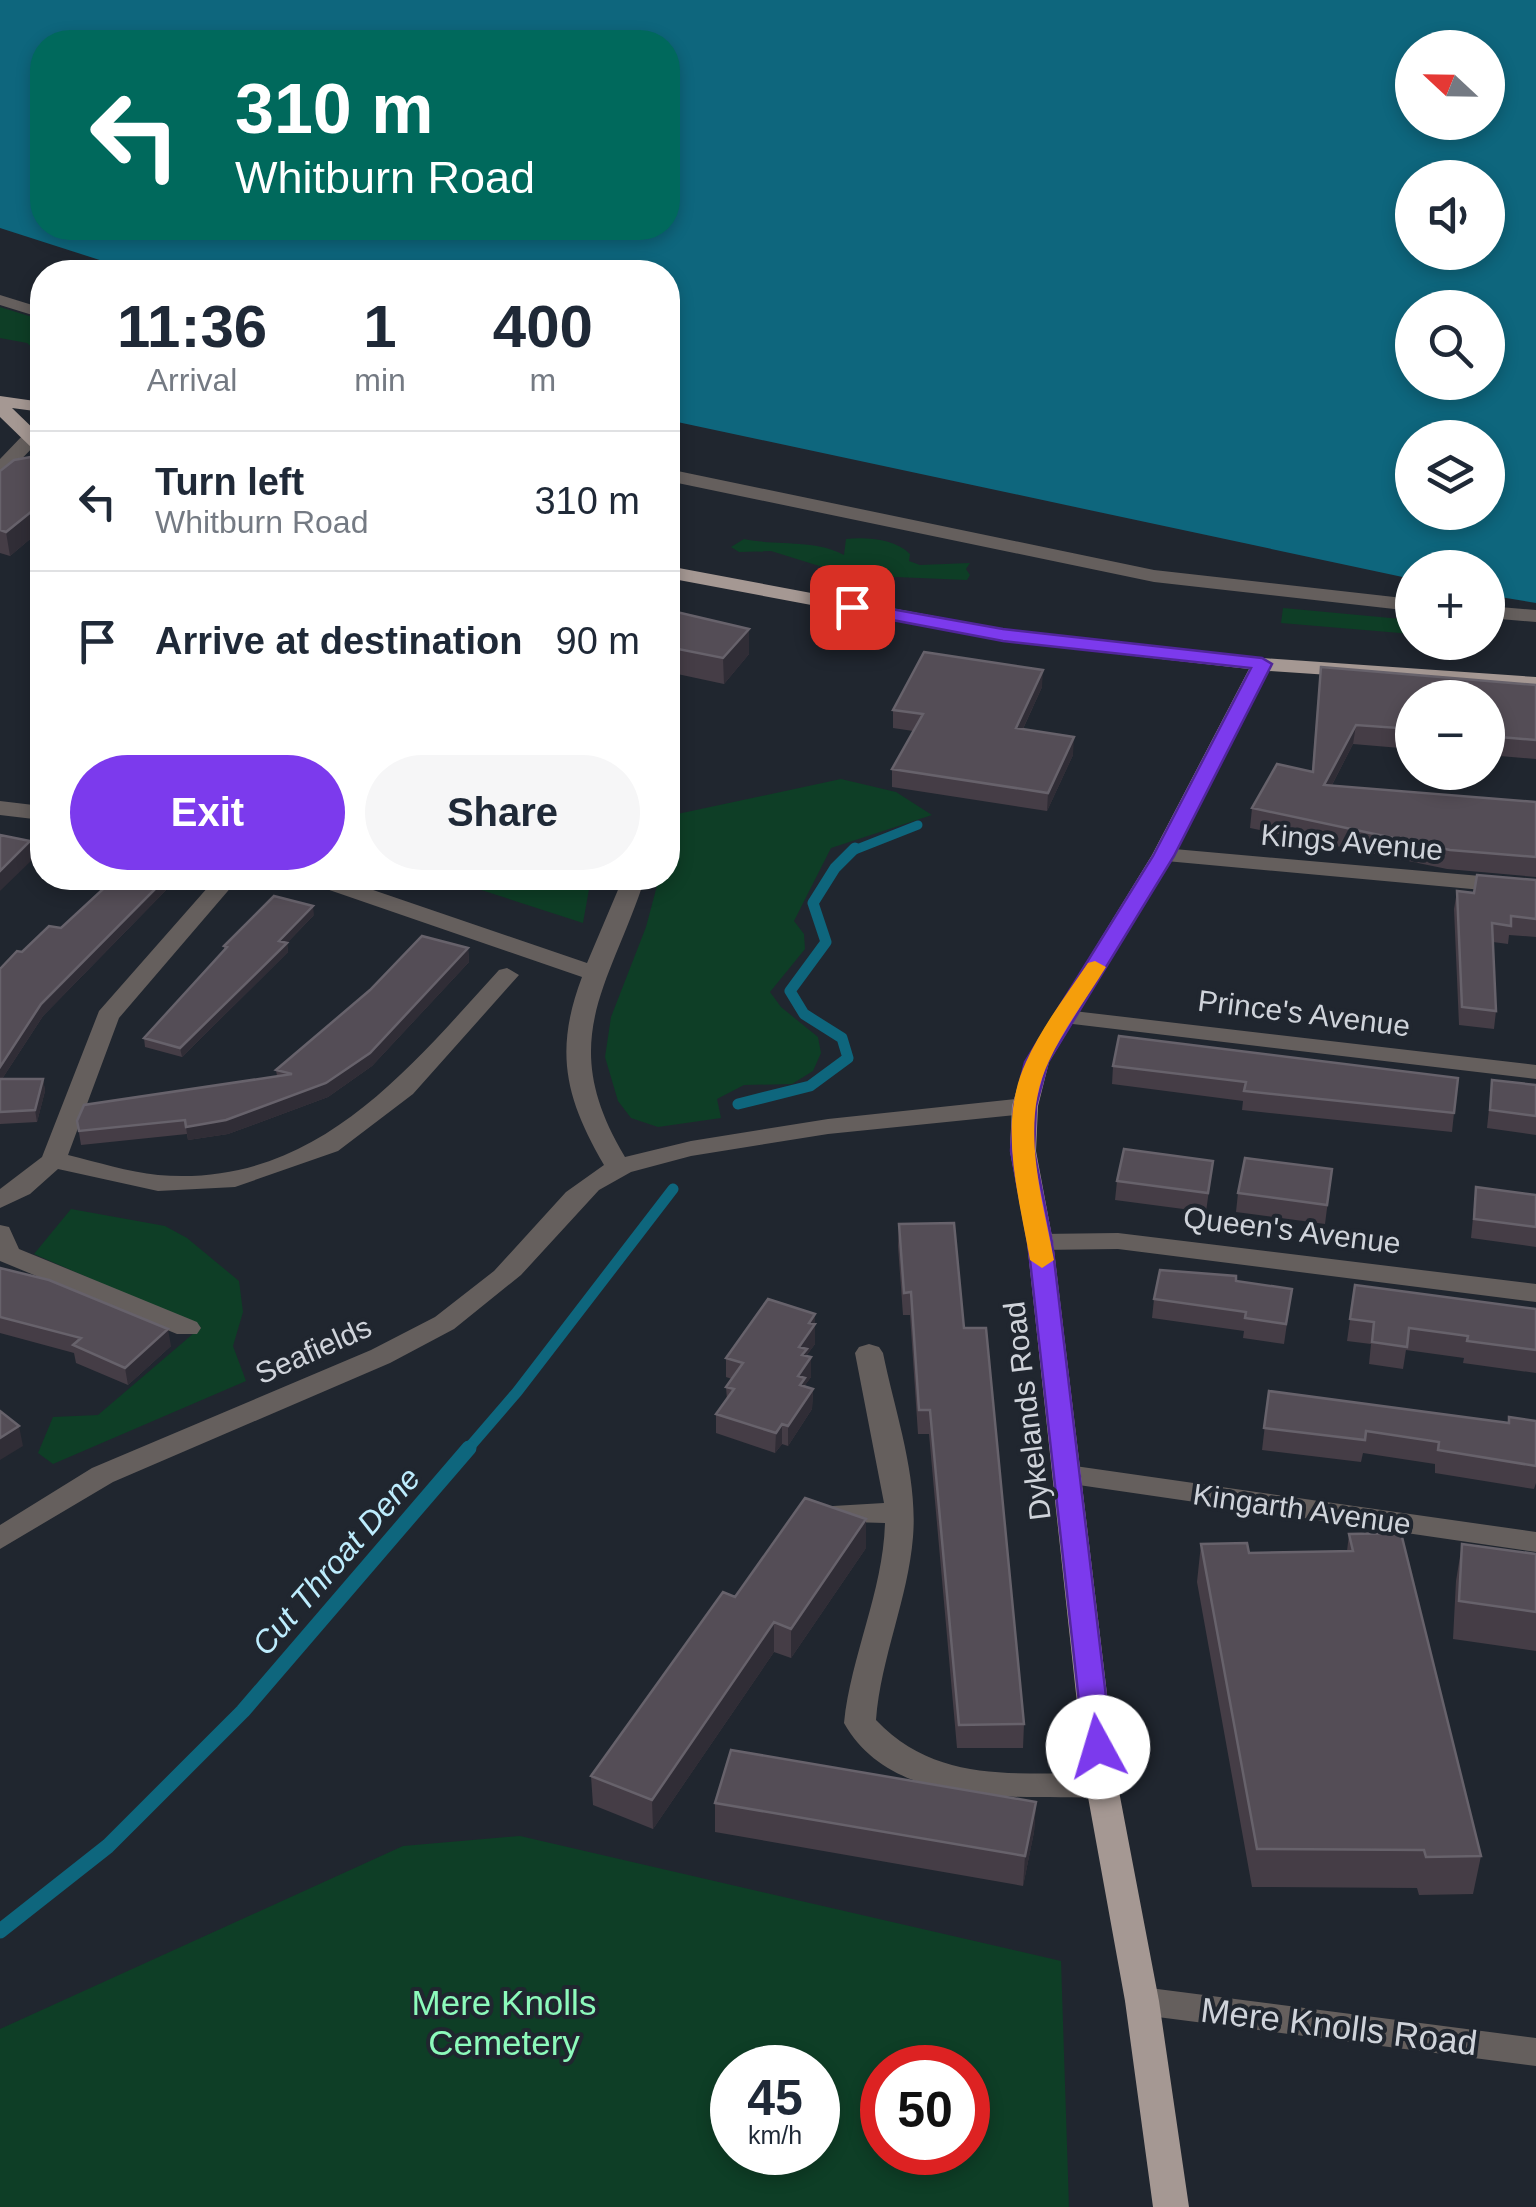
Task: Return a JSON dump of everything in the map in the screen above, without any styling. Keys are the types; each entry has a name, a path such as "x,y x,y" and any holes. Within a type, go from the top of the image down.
{"main road":[{"path":"0,404 30,406"},
{"path":"0,404 30,429"},
{"path":"680,574 1003,635 1262,664 1536,683"},
{"name":"Dykelands Road","path":"1171,2207 1142,2000 1102,1786 1040,1242 1022,1151 1025,1106 1036,1062 1164,856 1262,664"}],"street":[{"path":"0,300 30,309"},
{"path":"0,470 30,442"},
{"path":"0,480 30,468"},
{"path":"680,477 1154,576 1395,603"},
{"path":"1505,613 1536,616"},
{"path":"0,808 30,812"},
{"name":"Kings Avenue","path":"1164,856 1536,888"},
{"path":"0,1200 21,1188 53,1160 108,1016 218,890"},
{"path":"352,890 596,974"},
{"path":"629,890 578,1031 582,1096 618,1167 684,1150 859,1120 1025,1106"},
{"path":"53,1160 158,1183 235,1179 329,1146 404,1090 507,975"},
{"name":"Prince's Avenue","path":"1065,1017 1536,1072"},
{"name":"Seafields","path":"0,1539 107,1471 304,1393 437,1327 513,1268 572,1200 618,1167"},
{"path":"0,1233 8,1254 187,1328"},
{"name":"Queen's Avenue","path":"1040,1242 1118,1241 1536,1293"},
{"path":"868,1353 899,1534 862,1690 860,1723 883,1749 910,1766 947,1778 1102,1786"},
{"name":"Kingarth Avenue","path":"1068,1475 1536,1542"},
{"path":"826,1514 897,1514"},
{"name":"Mere Knolls Road","path":"1142,2000 1536,2052"}],"green space":[{"path":"0,307 30,316 30,346 0,338"},
{"path":"744,539 821,547 844,555 846,539 880,540 904,549 910,554 909,561 920,565 970,563 966,569 970,575 967,580 872,576 829,569 771,551 739,552 731,547"},
{"path":"1283,608 1395,618 1395,633 1281,623"},
{"path":"841,779 896,792 932,815 831,848 794,921 804,934 805,949 770,992 781,1007 818,1037 821,1053 813,1071 792,1084 744,1085 717,1099 721,1118 658,1127 631,1118 618,1101 605,1057 611,1017 646,927 656,890 680,890 680,813"},
{"path":"481,890 589,890 583,923"},
{"path":"71,1209 165,1226 187,1238 239,1281 243,1312 233,1346 246,1381 53,1464 38,1453 53,1417 98,1415 201,1327 34,1254"},
{"name":"Mere Knolls Cemetery","path":"520,1836 1061,1961 1069,2207 0,2207 0,2029 403,1846"}],"water":[{"path":"0,0 1536,0 1536,603 1505,598 1505,550 1395,550 1395,575 680,423 680,260 100,260 37,240 680,240 680,30 30,30 30,238 0,228"}],"building":[{"path":"30,457 30,513 6,532 0,530 0,471 14,460"},
{"path":"680,613 749,629 723,658 680,649"},
{"path":"924,652 1043,670 1016,728 1074,737 1048,793 892,769 923,714 893,710"},
{"path":"1321,667 1476,680 1395,680 1395,728 1356,725 1324,785 1536,802 1536,857 1450,850 1252,808 1277,764 1313,772"},
{"path":"1505,682 1536,685 1536,740 1505,737"},
{"path":"0,835 30,841 0,871"},
{"path":"1477,875 1536,880 1536,919 1511,916 1511,926 1492,923 1496,1011 1462,1007 1457,891 1474,893"},
{"path":"102,890 154,890 41,1004 0,1067 0,969 49,926 61,928"},
{"path":"274,896 313,906 279,941 287,943 180,1048 144,1038 227,947 224,946"},
{"path":"422,936 468,948 370,1053 326,1083 226,1120 186,1127 185,1120 79,1131 77,1121 84,1105 292,1074 276,1070 370,990"},
{"path":"1119,1036 1458,1078 1454,1113 1244,1091 1246,1082 1113,1066"},
{"path":"0,1079 43,1079 35,1110 0,1112"},
{"path":"1492,1080 1536,1085 1536,1116 1490,1110"},
{"path":"1124,1149 1213,1161 1208,1193 1117,1181"},
{"path":"1245,1158 1332,1169 1327,1205 1238,1193"},
{"path":"1476,1187 1536,1195 1536,1227 1474,1219"},
{"path":"954,1223 964,1328 986,1328 1024,1724 959,1725 930,1410 919,1410 911,1292 904,1293 899,1224"},
{"path":"0,1268 49,1280 168,1329 125,1368 73,1345 81,1338 0,1317"},
{"path":"1160,1270 1236,1276 1236,1281 1292,1289 1286,1324 1245,1318 1246,1312 1154,1299"},
{"path":"1355,1285 1536,1309 1536,1350 1409,1328 1407,1347 1372,1342 1374,1322 1350,1319"},
{"path":"768,1299 815,1314 809,1323 815,1324 799,1347 807,1349 802,1355 811,1357 798,1376 805,1378 800,1385 813,1389 788,1426 782,1424 776,1433 716,1414 734,1389 726,1387 743,1363 726,1358"},
{"path":"1269,1391 1509,1423 1509,1417 1536,1421 1536,1466 1438,1450 1439,1442 1366,1431 1365,1440 1264,1428"},
{"path":"0,1411 19,1426 0,1438"},
{"path":"805,1498 866,1519 791,1629 774,1622 652,1800 591,1776 723,1592 735,1597"},
{"path":"1401,1533 1481,1856 1426,1857 1424,1850 1257,1849 1201,1544 1247,1543 1249,1553 1353,1551 1349,1534"},
{"path":"1462,1544 1536,1554 1536,1612 1459,1601"},
{"path":"731,1750 1036,1802 1025,1856 715,1803"}],"waterway":[{"name":"Cut Throat Dene","path":"852,851 918,825"},
{"name":"Cut Throat Dene","path":"852,851 855,848"},
{"name":"Cut Throat Dene","path":"738,1104 810,1086 848,1058 842,1038 804,1014 790,991 826,942 813,903 835,868 852,851"},
{"name":"Cut Throat Dene","path":"467,1450 517,1392 673,1189"},
{"name":"Cut Throat Dene","path":"0,1931 108,1846 243,1711 469,1448"}],"slow traffic":[{"path":"1042,1260 1022,1151 1025,1106 1036,1062 1095,967"}],"route":[{"path":"852,607 1003,635 1262,664 1164,856 1036,1062 1025,1106 1022,1151 1040,1242 1098,1747"}]}
